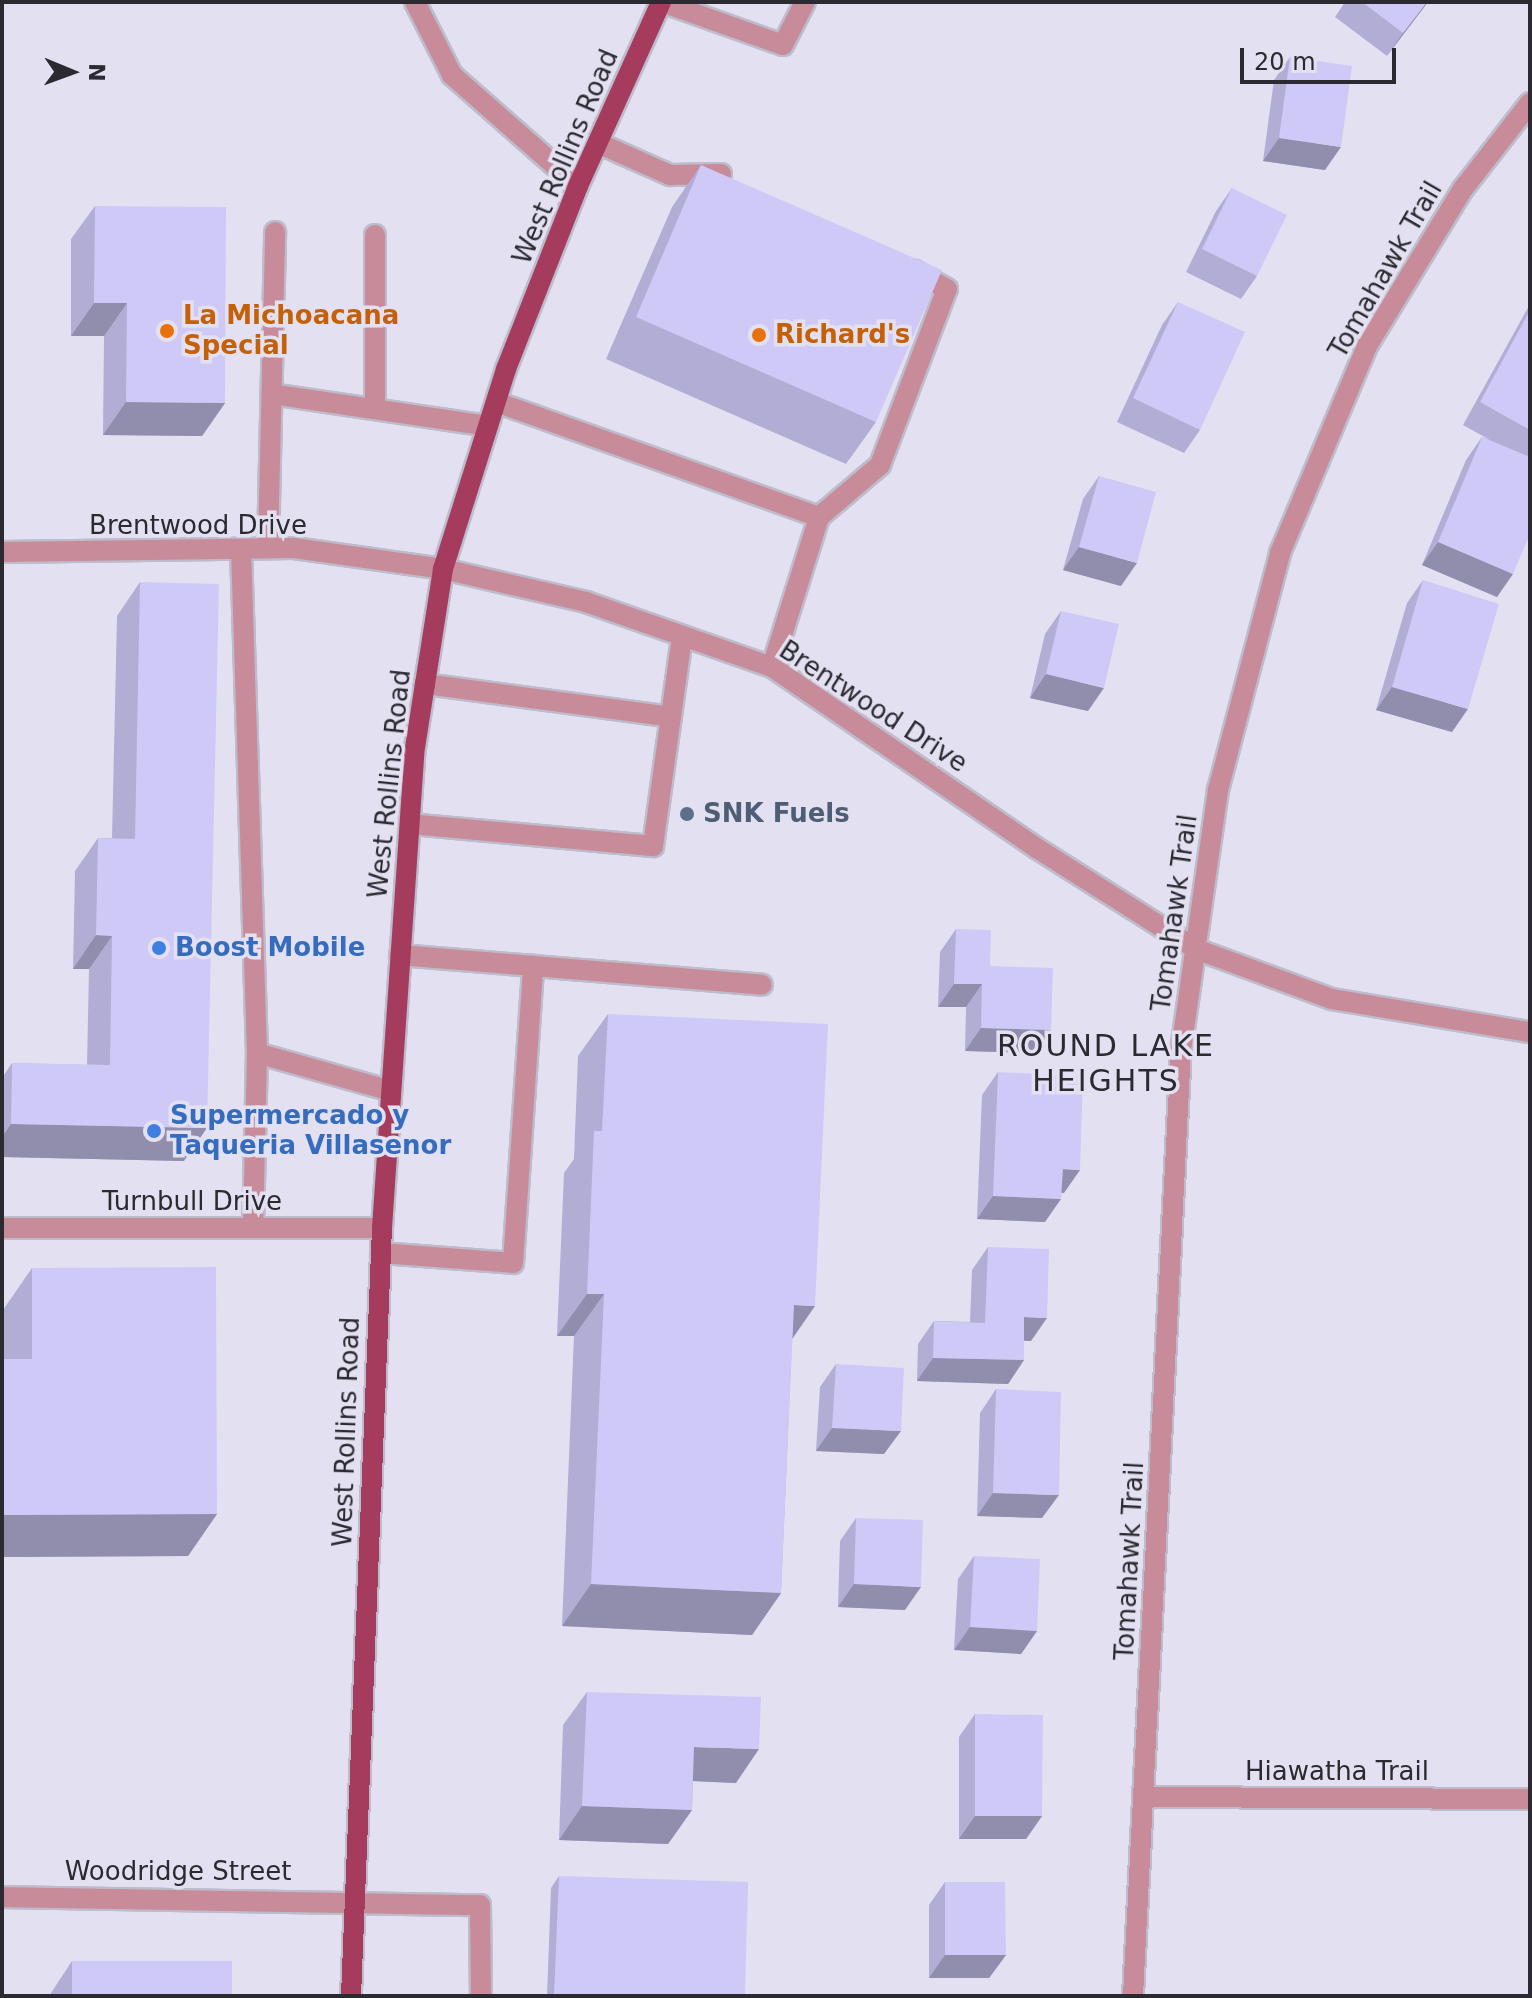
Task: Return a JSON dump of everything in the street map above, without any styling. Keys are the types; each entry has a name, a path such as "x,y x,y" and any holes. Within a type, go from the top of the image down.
{"main road":[{"name":"West Rollins Road","path":"351,1996 382,1228 410,824 425,684 443,569 496,402 578,186 662,2"}],"street":[{"path":"415,2 452,75 578,186"},
{"path":"662,2 783,45 805,2"},
{"name":"Tomahawk Trail","path":"1133,1996 1180,1070 1218,790 1280,553 1367,346 1463,189 1530,103"},
{"path":"598,143 670,175 718,172 744,185"},
{"path":"268,548 275,232"},
{"path":"375,235 375,409"},
{"path":"772,667 819,517 880,465 947,289 893,260"},
{"path":"272,394 488,426"},
{"path":"496,402 819,517"},
{"name":"Brentwood Drive","path":"2,552 268,548 443,569 586,602 772,667 1038,849 1196,949 1332,999 1530,1032"},
{"path":"241,549 257,1053 253,1228"},
{"path":"410,824 653,846 682,636"},
{"path":"425,684 671,717"},
{"path":"400,955 762,985"},
{"path":"381,1253 513,1263 533,966"},
{"path":"257,1053 391,1091"},
{"name":"Turnbull Drive","path":"2,1228 382,1228"},
{"name":"Hiawatha Trail","path":"1144,1797 1530,1799"},
{"name":"Woodridge Street","path":"2,1897 353,1900 480,1905 481,1996"}],"building":[{"path":"1362,2 1427,2 1403,33"},
{"path":"1290,57 1352,66 1341,147 1279,138"},
{"name":"Richard's","path":"701,165 942,270 876,422 636,317"},
{"path":"1232,188 1287,215 1257,276 1202,249"},
{"path":"95,206 226,207 225,403 126,402 127,303 94,303"},
{"path":"1178,302 1245,332 1200,430 1133,398"},
{"path":"1530,310 1530,430 1480,402"},
{"path":"1482,437 1530,457 1530,534 1513,574 1438,542"},
{"path":"1099,476 1156,492 1137,563 1079,547"},
{"path":"1423,580 1499,604 1468,709 1392,687"},
{"path":"140,582 219,584 207,1128 11,1124 12,1063 110,1065 112,936 96,935 98,838 135,839"},
{"path":"1061,611 1119,624 1104,688 1046,674"},
{"path":"956,929 991,930 990,966 1053,968 1051,1030 981,1028 982,984 954,984"},
{"path":"608,1014 828,1024 815,1306 794,1305 781,1593 591,1584 604,1294 587,1294 594,1131 602,1131"},
{"path":"998,1072 1083,1076 1080,1170 1063,1169 1061,1199 993,1196"},
{"path":"988,1247 1049,1249 1047,1318 1024,1317 1024,1360 933,1358 934,1321 985,1323"},
{"path":"216,1267 217,1514 3,1515 2,1359 32,1359 32,1268"},
{"path":"836,1364 904,1368 901,1431 832,1428"},
{"path":"996,1389 1061,1392 1059,1495 993,1493"},
{"path":"856,1518 923,1520 921,1587 854,1584"},
{"path":"974,1556 1040,1559 1037,1631 970,1627"},
{"path":"587,1692 761,1697 759,1749 694,1747 692,1810 582,1806"},
{"path":"975,1714 1043,1715 1042,1816 975,1816"},
{"path":"559,1876 748,1882 745,1996 554,1996"},
{"path":"945,1882 1005,1882 1006,1955 945,1955"},
{"path":"72,1961 232,1961 232,1996 72,1996"}],"place":[{"name":"La Michoacana Special","path":"167,331"},
{"name":"Richard's","path":"759,335"},
{"name":"SNK Fuels","path":"687,814"},
{"name":"Boost Mobile","path":"159,948"},
{"name":"Supermercado y Taqueria Villasenor","path":"154,1131"}],"district":[{"name":"ROUND LAKE HEIGHTS","path":"1106,1063"}]}
